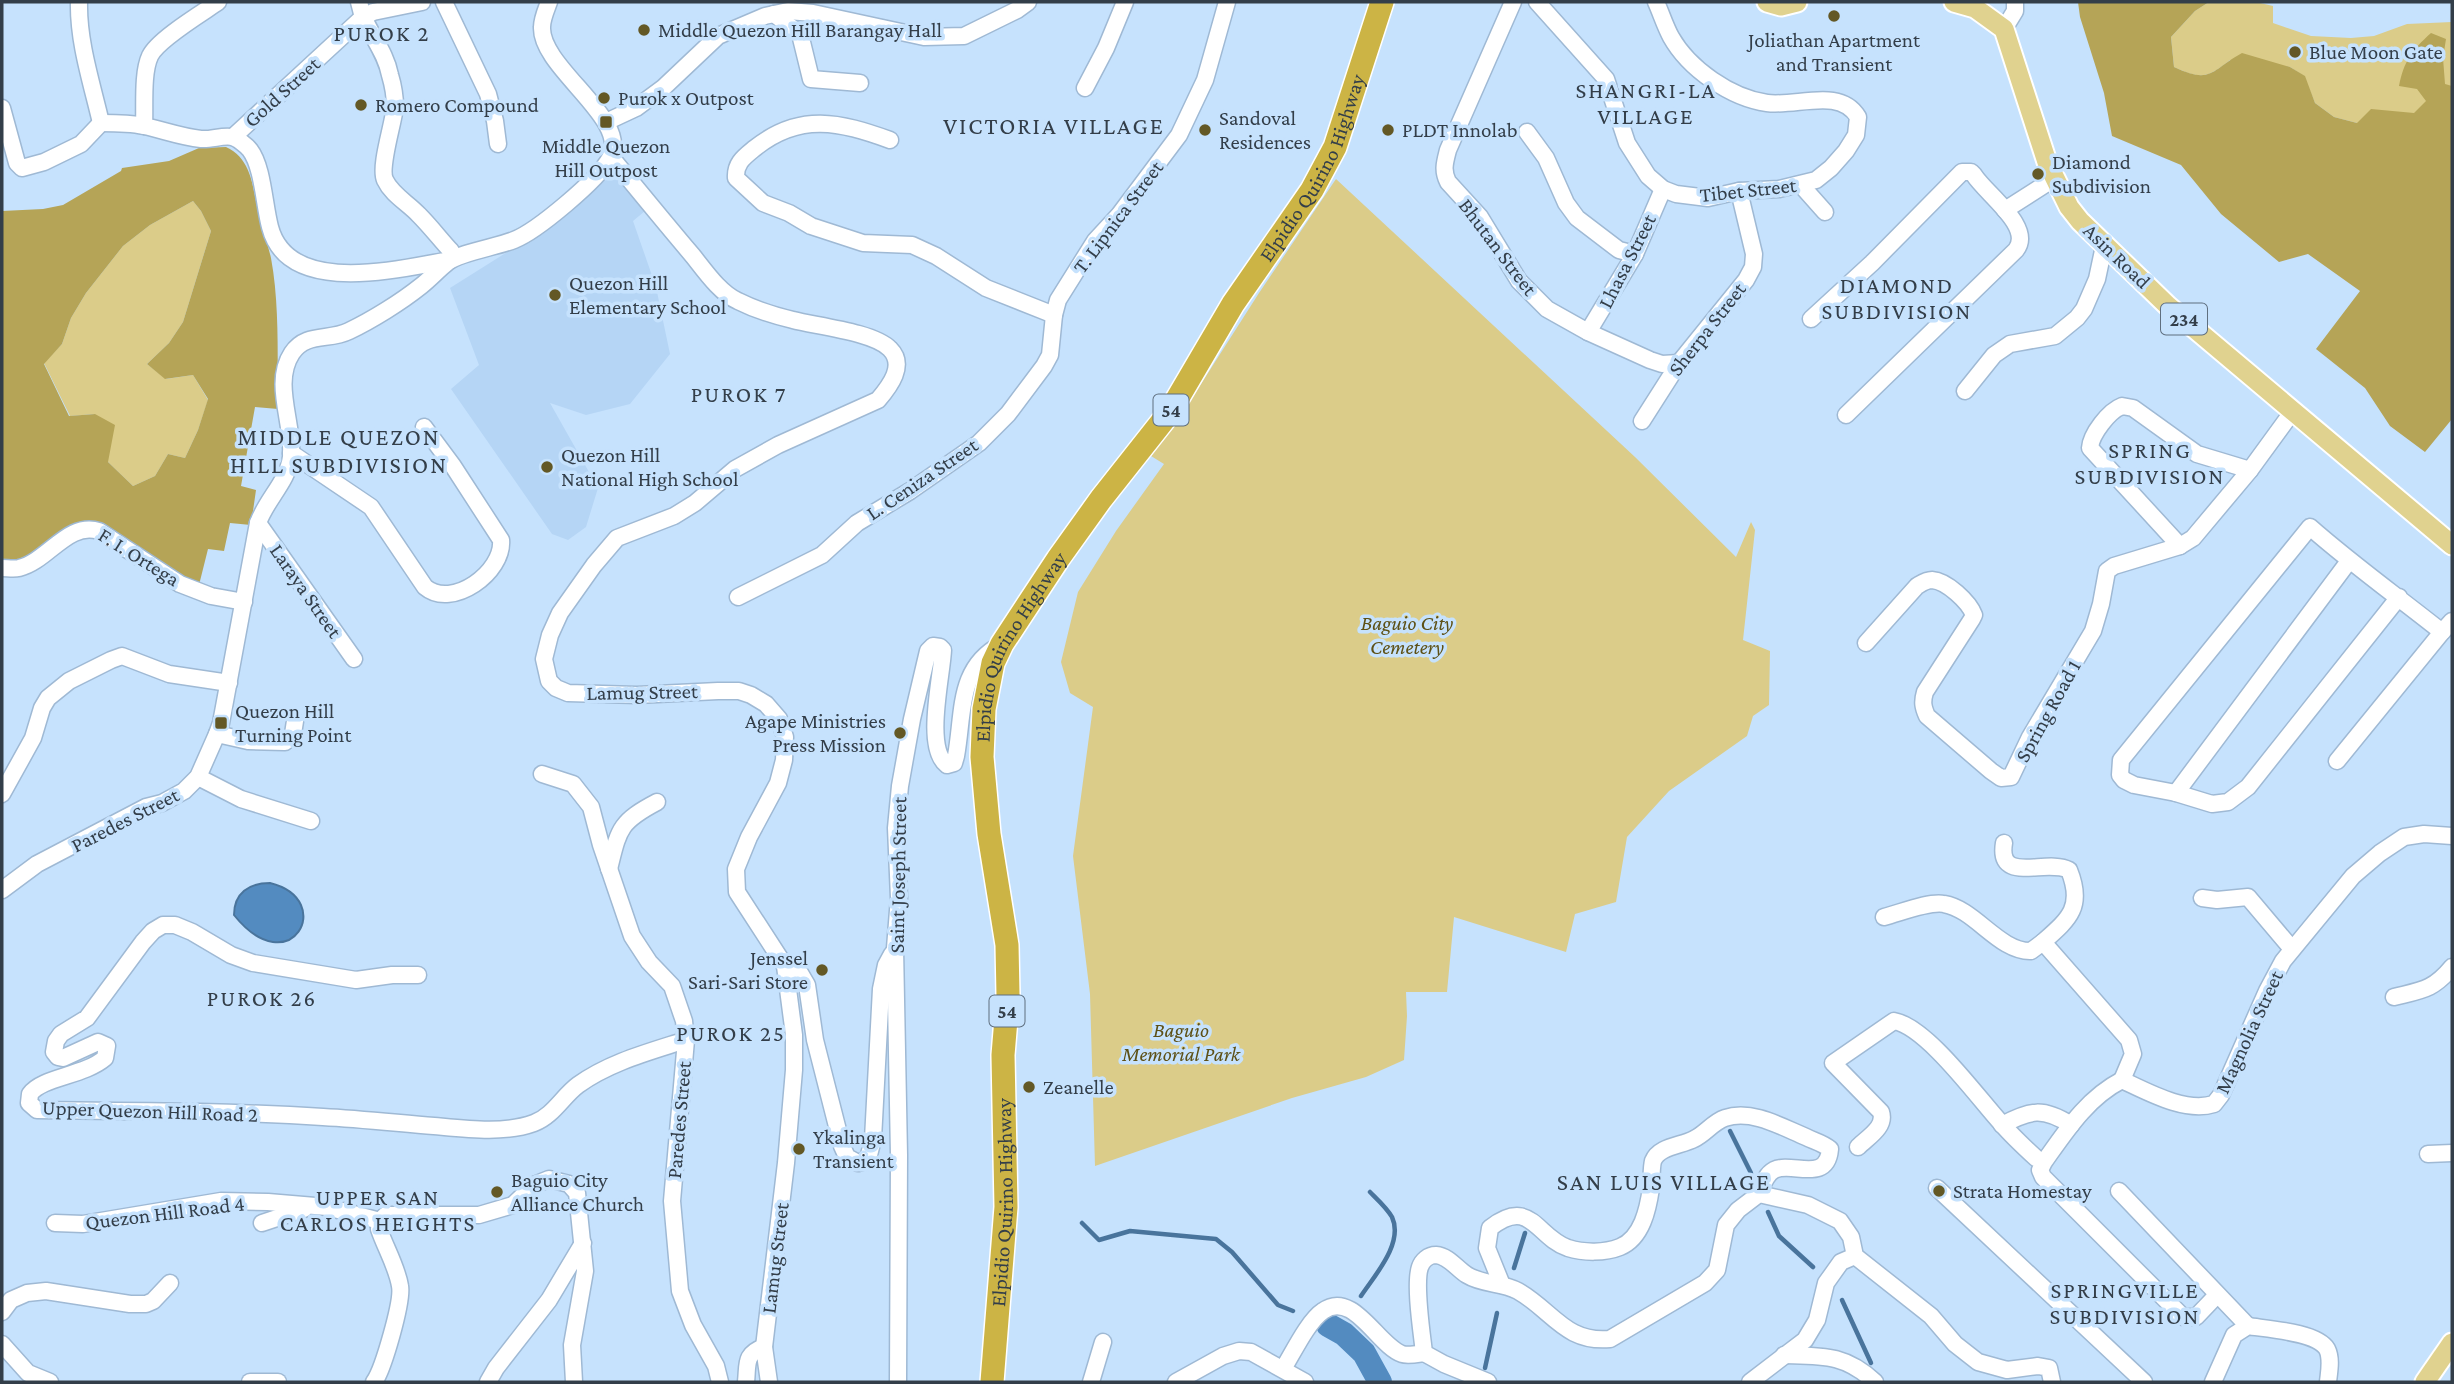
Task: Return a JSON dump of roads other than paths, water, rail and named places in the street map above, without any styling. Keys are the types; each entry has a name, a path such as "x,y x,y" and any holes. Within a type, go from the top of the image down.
{"highway":[{"name":"Elpidio Quirino Highway","path":"992,1382 1006,1207 1003,1055 1008,995 1007,946 989,834 982,757 986,693 993,663 1002,644 1094,509 1169,413 1233,304 1312,190 1335,147 1382,2"}],"main road":[{"path":"1767,2 1781,6 1797,2"},
{"path":"1954,2 1975,8 2004,29"},
{"name":"Asin Road","path":"2004,29 2038,135 2069,207 2104,246 2168,306 2452,545"},
{"path":"2426,1382 2452,1343"}],"street":[{"path":"79,2 89,72 101,123"},
{"path":"144,126 147,65 151,53 160,43 218,2"},
{"name":"Gold Street","path":"233,137 361,10 373,12 422,2"},
{"path":"444,2 488,94 498,144"},
{"path":"101,123 144,126 194,139 233,137 250,150 257,166 277,246 296,264 305,268 350,272 450,260 516,240 576,195 611,157 612,146 606,122 556,61 548,47 542,28 549,2"},
{"path":"606,122 636,108 663,88 718,36 774,14 816,7 923,37 964,36 1028,2"},
{"path":"1085,88 1106,48 1125,2"},
{"name":"T. Lipnica Street","path":"1054,315 1058,300 1095,241 1119,215 1179,135 1205,80 1227,2"},
{"name":"Bhutan Street","path":"1513,2 1448,150 1444,167 1448,182 1480,217 1520,281 1547,309 1588,332 1657,363 1679,363"},
{"path":"1537,2 1606,79 1627,143 1648,176 1663,188"},
{"name":"Tibet Street","path":"1656,2 1671,37 1698,68 1722,85 1753,100 1770,103 1837,100 1850,106 1858,117 1856,135 1846,151 1816,180 1780,189 1739,191 1708,198 1676,194 1663,188"},
{"path":"2004,29 2015,12 2015,2"},
{"path":"361,10 383,52 395,103 382,168 385,180 392,191 418,213 451,251 450,260 401,300 358,327 333,336 308,339 293,351 287,362 284,392 291,453 371,507 425,587 433,593 451,594 477,580 491,568 502,548 501,540 424,427"},
{"path":"774,14 800,34 811,79 860,83"},
{"path":"2,108 18,163 22,168 44,162 81,144 101,123"},
{"path":"890,139 831,123 797,126 766,140 742,159 735,168 736,178 763,203 789,213 811,226 863,243 912,245 936,256 986,288 1054,315"},
{"path":"1527,132 1546,158 1566,203 1577,218 1619,250 1635,254"},
{"name":"Lamug Street","path":"611,157 698,263 736,301 792,320 835,328 881,342 890,349 897,361 893,380 878,400 778,445 735,470 695,503 674,516 617,538 560,613 550,635 544,659 549,681 556,688 568,693 637,695 739,691 766,704 779,719 785,737 784,760 778,783 736,869 737,892 785,966 794,1035 794,1070 786,1163 764,1347"},
{"path":"1811,318 1962,172 1975,175 2015,220 2020,231 2019,245 1846,415"},
{"path":"2005,210 2055,178"},
{"path":"1801,185 1825,212"},
{"name":"Lhasa Street","path":"1588,332 1635,254 1663,188"},
{"name":"Sherpa Street","path":"1642,421 1679,363 1746,280 1753,267 1754,254 1739,191"},
{"path":"1965,391 1994,355 2010,344 2055,336 2077,318 2084,309 2097,279 2104,246"},
{"name":"L. Ceniza Street","path":"738,597 822,555 858,523 979,443 1008,414 1044,366 1050,355 1054,315"},
{"path":"2180,545 2090,448 2092,440 2112,411 2122,406 2133,408 2197,454 2250,470"},
{"name":"Spring Road 1","path":"1866,643 1917,586 1926,580 1942,582 1971,606 1974,615 1972,620 1925,692 1923,708 1927,716 1991,771 2006,779 2011,777 2029,737 2093,631 2107,571 2114,566 2180,545 2193,538 2250,470 2293,411"},
{"name":"Paredes Street","path":"2,890 37,864 146,807 162,803 184,791 198,777 217,734 258,523 263,509 284,477 291,453"},
{"name":"Laraya Street","path":"258,523 354,659"},
{"path":"2337,761 2447,627 2349,561 2310,527 2121,760 2120,775 2134,785 2213,804 2228,802 2240,795 2399,597"},
{"name":"F. I. Ortega","path":"2,568 20,568 80,529 90,528 99,531 180,584 211,596 244,602"},
{"path":"2176,793 2349,561"},
{"name":"Saint Joseph Street","path":"898,1382 899,1155 895,948 899,898 896,828 900,786 928,651 933,646 943,650 935,702 939,757 947,765 954,763 956,756 971,672 986,652 1002,644"},
{"path":"2,794 33,738 42,708 48,698 69,681 111,660 121,656 169,674 229,683"},
{"path":"217,734 248,741 285,742 293,734 295,721"},
{"name":"Paredes Street","path":"542,774 573,784 591,807 632,936 649,962 672,986 684,1021 686,1040 672,1200 680,1291 693,1325 716,1366 720,1382"},
{"path":"198,777 241,799 311,821"},
{"path":"609,869 621,827 634,814 657,802"},
{"name":"Magnolia Street","path":"2122,1080 2183,1103 2199,1106 2214,1104 2221,1095 2275,974 2292,949 2353,876 2404,837 2424,834 2452,836"},
{"path":"1884,917 1936,903 1945,904 1965,914 2017,949 2031,951 2065,922 2073,910 2075,895 2069,870 2013,866 2004,861 2002,856 2004,843"},
{"path":"2202,898 2217,900 2248,897 2292,949"},
{"name":"Upper Quezon Hill Road 2","path":"418,975 356,980 253,962 231,954 176,925 163,925 142,942 87,1018 61,1034 54,1046 54,1052 63,1058 99,1042 107,1046 105,1059 74,1075 40,1084 30,1094 29,1103 37,1110 322,1117 469,1129 502,1129 534,1123 578,1085 598,1074 637,1056 686,1040"},
{"path":"2038,1164 2088,1104 2109,1086 2122,1080 2133,1054 2129,1040 2043,942"},
{"path":"785,966 800,973 807,985 815,1040 842,1146 847,1157 858,1163 865,1161 869,1155 873,1139 881,989 886,965 895,948"},
{"path":"2394,997 2428,988 2452,967"},
{"path":"1858,1147 1881,1124 1883,1118 1881,1112 1833,1063 1894,1021 1912,1029 1952,1065 2038,1164 2043,1177 2183,1317 2190,1318 2201,1314 2217,1295"},
{"path":"2002,1125 2030,1113 2045,1111 2071,1125"},
{"path":"1424,1353 1418,1280 1420,1266 1427,1257 1437,1255 1450,1261 1466,1275 1487,1284 1516,1290 1579,1337 1610,1339 1706,1283 1717,1270 1726,1225 1738,1210 1759,1194 1766,1177 1776,1169 1816,1168 1829,1158 1830,1149 1825,1144 1762,1119 1739,1115 1723,1119 1696,1139 1662,1150 1653,1160 1645,1216 1637,1234 1622,1247 1594,1252 1566,1247 1531,1220 1520,1216 1503,1218 1490,1228 1487,1248 1502,1285"},
{"path":"2428,1154 2452,1153"},
{"name":"Quezon Hill Road 4","path":"55,1223 83,1224 221,1201 317,1206 380,1221 386,1215 479,1215 513,1205 534,1185 549,1179 569,1184 577,1193 585,1271 572,1345 573,1382"},
{"path":"1937,1188 2144,1382"},
{"path":"2119,1191 2249,1326 2319,1341 2329,1352 2328,1382"},
{"path":"1759,1194 1808,1205 1840,1221 1851,1237 1856,1256 1931,1316 1955,1344 1978,1362 2007,1370 2038,1366 2049,1368 2052,1382"},
{"name":"Quezon Hill Road 4","path":"262,1223 317,1206"},
{"path":"374,1382 386,1356 400,1297 400,1286 379,1229 380,1221"},
{"path":"488,1382 549,1300 583,1243"},
{"path":"1750,1382 1805,1340 1817,1320 1826,1283 1841,1262 1856,1256"},
{"path":"2,1312 11,1300 27,1293 47,1291 146,1304 153,1301 170,1283"},
{"path":"1283,1368 1315,1318 1323,1310 1334,1306 1345,1308 1359,1316 1388,1345 1402,1354 1424,1353 1488,1382"},
{"path":"2213,1382 2234,1335 2249,1326"},
{"path":"1091,1382 1103,1342"},
{"path":"2,1344 23,1378 50,1382"},
{"path":"746,1382 749,1356 752,1351 764,1347 769,1382"},
{"path":"1176,1382 1223,1356 1239,1351 1251,1352 1305,1382"},
{"path":"1784,1355 1820,1356 1848,1362 1862,1370 1874,1382"},
{"path":"250,1382 278,1382"}],"water":[{"path":"270,883 290,892 301,905 303,919 298,932 288,940 273,942 254,934 234,915 237,901 244,891 249,887"}],"waterway":[{"path":"1730,1131 1751,1173"},
{"path":"1361,1296 1391,1248 1395,1227 1385,1207 1370,1192"},
{"path":"1768,1212 1779,1236 1813,1267"},
{"path":"1082,1223 1099,1240 1130,1231 1216,1239 1232,1252 1278,1305 1293,1311"},
{"path":"1514,1268 1525,1233"},
{"path":"1842,1300 1871,1363"},
{"path":"1485,1368 1497,1313"},
{"path":"1328,1325 1344,1334 1364,1353 1380,1382"}],"place":[{"name":"Joliathan Apartment and Transient","path":"1834,16"},
{"name":"Middle Quezon Hill Barangay Hall","path":"644,30"},
{"name":"Blue Moon Gate","path":"2295,52"},
{"name":"Purok x Outpost","path":"604,98"},
{"name":"Romero Compound","path":"361,105"},
{"name":"Middle Quezon Hill Outpost","path":"606,122"},
{"name":"Sandoval Residences","path":"1205,130"},
{"name":"PLDT Innolab","path":"1388,130"},
{"name":"Diamond Subdivision","path":"2038,174"},
{"name":"Quezon Hill Elementary School","path":"555,295"},
{"name":"Quezon Hill National High School","path":"547,467"},
{"name":"Quezon Hill Turning Point","path":"221,723"},
{"name":"Agape Ministries Press Mission","path":"900,733"},
{"name":"Jenssel Sari-Sari Store","path":"822,970"},
{"name":"Zeanelle","path":"1029,1087"},
{"name":"Ykalinga Transient","path":"799,1149"},
{"name":"Strata Homestay","path":"1939,1191"},
{"name":"Baguio City Alliance Church","path":"497,1192"}],"district":[{"name":"PUROK 2","path":"382,33"},
{"name":"SHANGRI-LA VILLAGE","path":"1646,103"},
{"name":"VICTORIA VILLAGE","path":"1054,125"},
{"name":"DIAMOND SUBDIVISION","path":"1897,298"},
{"name":"PUROK 7","path":"739,394"},
{"name":"MIDDLE QUEZON HILL SUBDIVISION","path":"339,450"},
{"name":"SPRING SUBDIVISION","path":"2150,463"},
{"name":"PUROK 26","path":"262,998"},
{"name":"PUROK 25","path":"731,1033"},
{"name":"SAN LUIS VILLAGE","path":"1664,1181"},
{"name":"UPPER SAN CARLOS HEIGHTS","path":"378,1210"},
{"name":"SPRINGVILLE SUBDIVISION","path":"2125,1303"}],"park label":[{"name":"Baguio City Cemetery","path":"1407,635"},
{"name":"Baguio Memorial Park","path":"1181,1042"}]}
